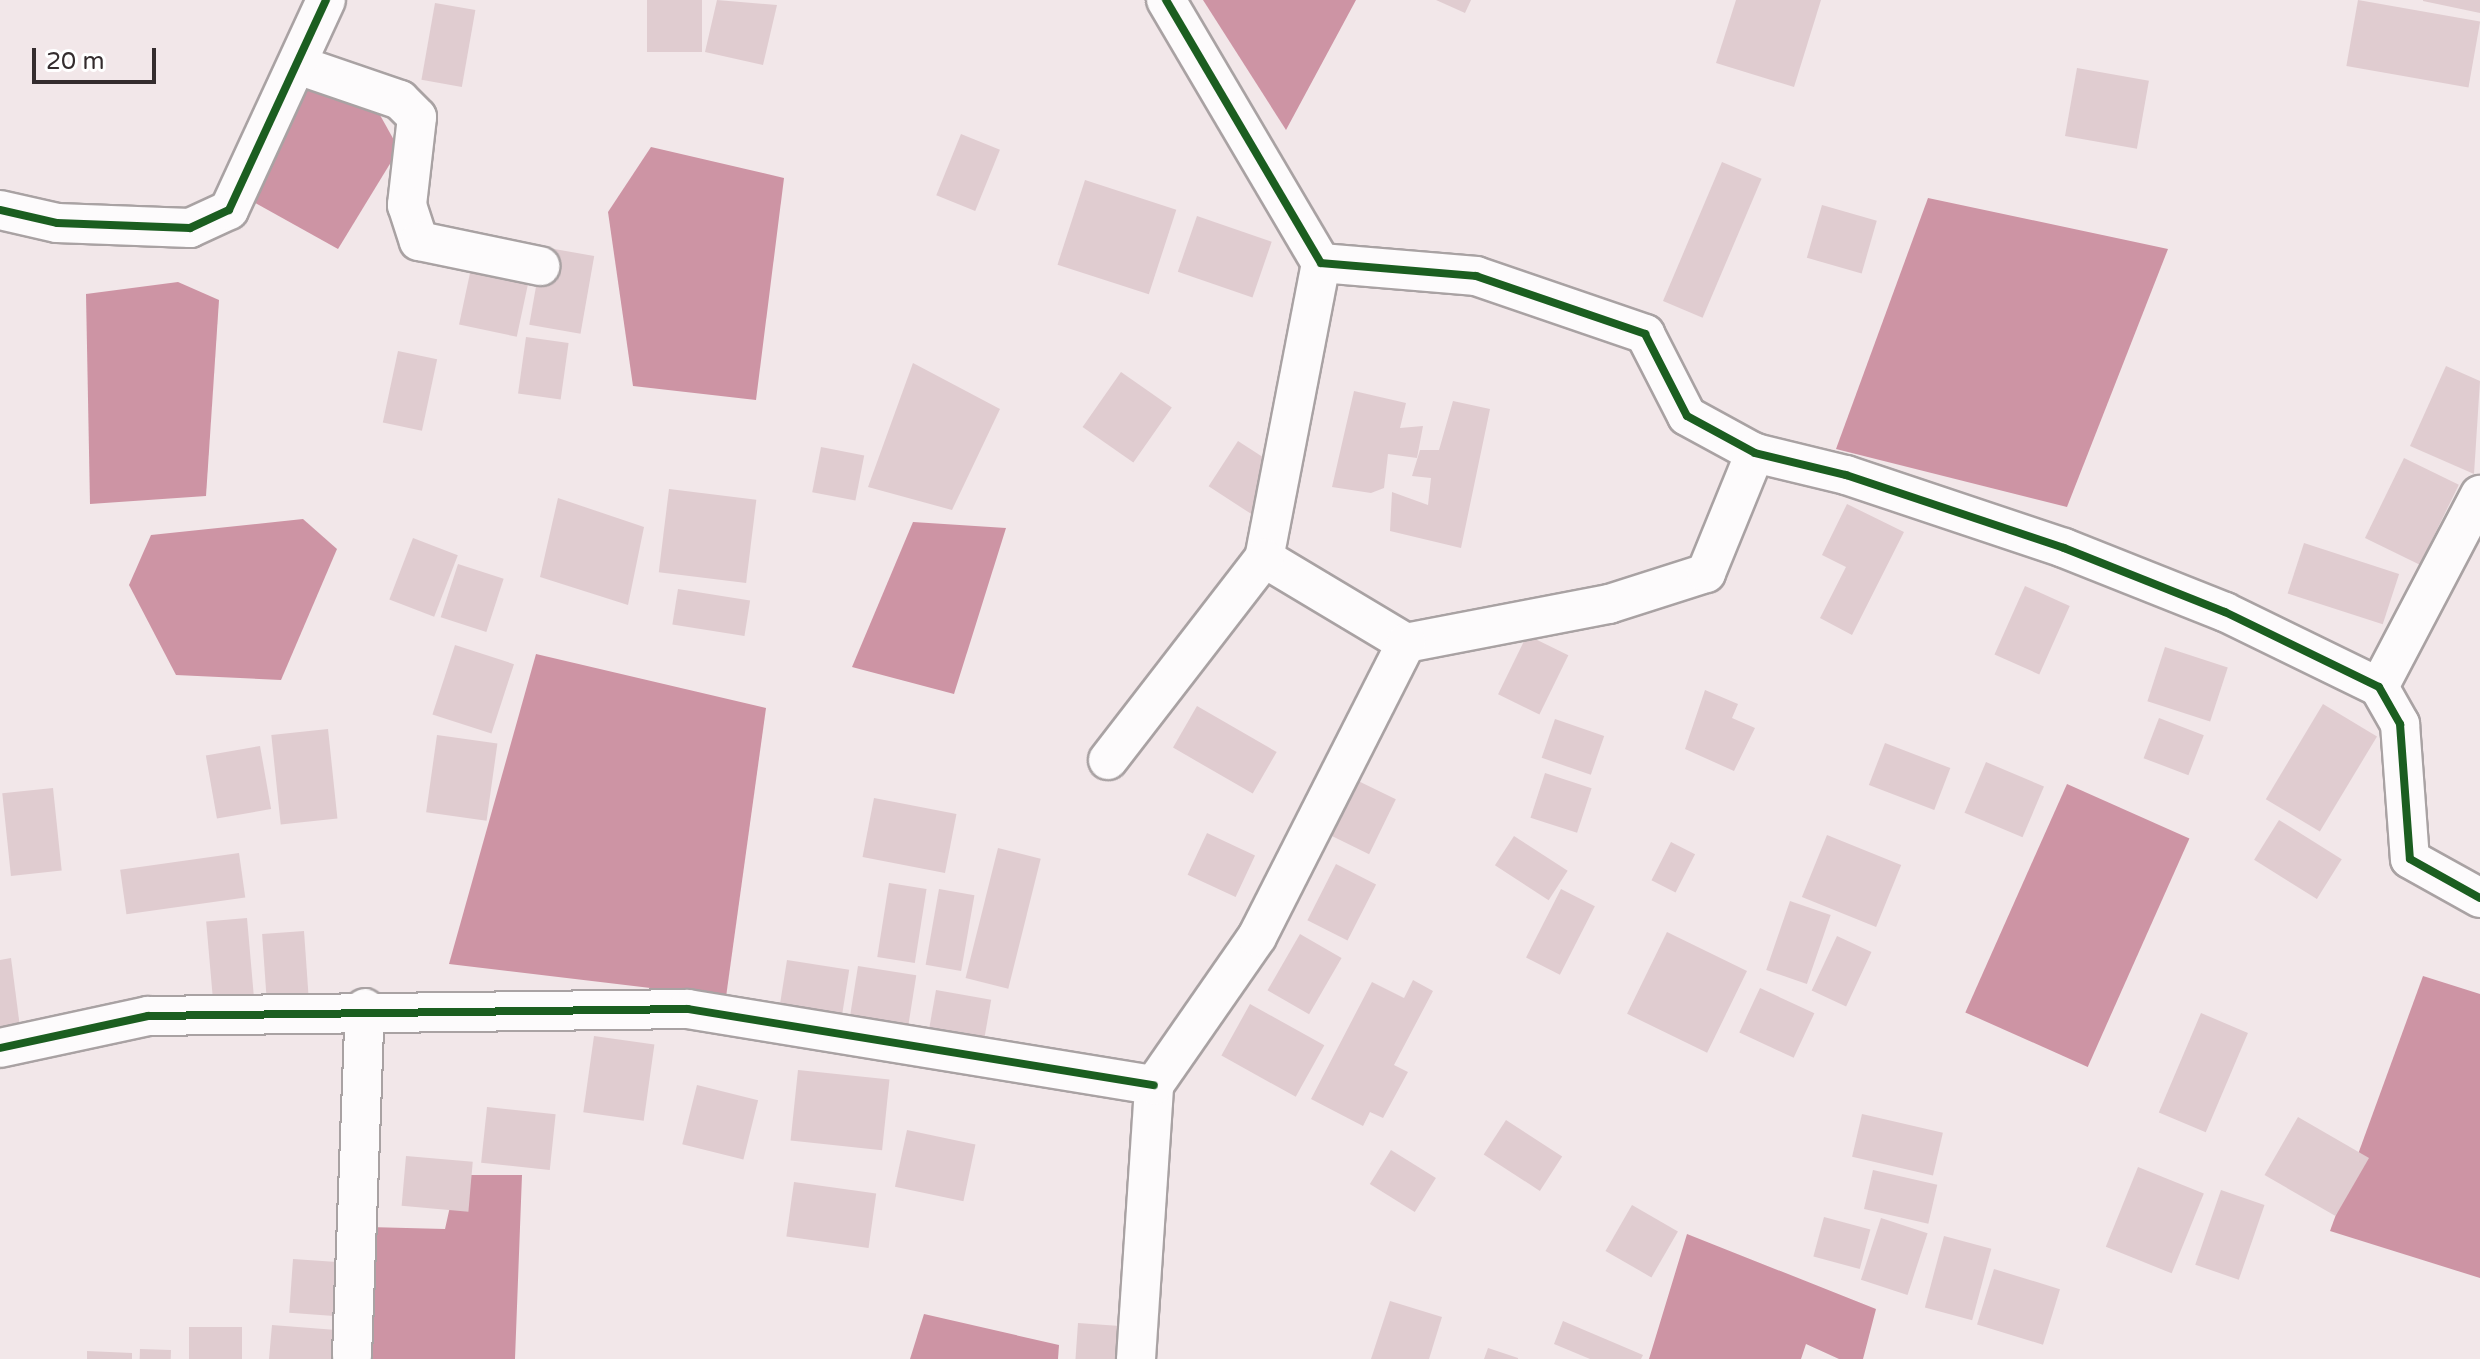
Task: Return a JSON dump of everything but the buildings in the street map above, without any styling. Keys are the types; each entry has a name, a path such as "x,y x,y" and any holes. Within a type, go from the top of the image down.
{"street":[{"path":"0,210 57,223 190,228 229,210 326,0"},
{"path":"1108,760 1264,558 1321,263 1166,0"},
{"path":"298,65 400,100 417,117 407,205 419,241 540,266"},
{"path":"1321,263 1476,276 1645,334 1687,416 1755,453 1846,475 2064,548 2225,612 2379,687 2400,724 2410,859 2480,898"},
{"path":"1264,558 1406,643 1609,604 1706,573 1755,453"},
{"path":"2379,687 2480,495"},
{"path":"1136,1359 1154,1085 1257,937 1406,643"},
{"path":"0,1048 148,1016 365,1008 688,1009 1154,1085"},
{"path":"352,1356 365,1008"}],"shaded area":[{"path":"1203,0 1356,0 1286,130"},
{"path":"300,76 376,108 399,149 338,249 248,199"},
{"path":"651,147 784,178 756,400 633,386 608,212"},
{"path":"1928,198 2168,249 2067,507 1836,449"},
{"path":"178,282 219,300 206,496 90,504 86,294"},
{"path":"303,519 337,549 281,680 176,675 129,585 151,535"},
{"path":"913,522 1006,528 954,694 852,667"},
{"path":"536,654 766,708 726,997 449,964"},
{"path":"2067,784 2189,839 2088,1067 1965,1012"},
{"path":"2423,976 2480,994 2480,1278 2330,1231"},
{"path":"457,1175 522,1175 515,1359 354,1359 368,1227 445,1229"},
{"path":"1687,1234 1876,1309 1863,1359 1839,1359 1806,1344 1801,1359 1649,1359"},
{"path":"924,1314 1059,1345 1058,1359 910,1359"}],"cycle path":[{"path":"0,210 57,223 190,228 229,210 326,0"},
{"path":"1166,0 1321,263 1476,276 1645,334 1687,416 1755,453 1846,475 2064,548 2225,612 2379,687 2400,724 2410,859 2480,898"},
{"path":"0,1048 148,1016 688,1009 1154,1085"}]}
